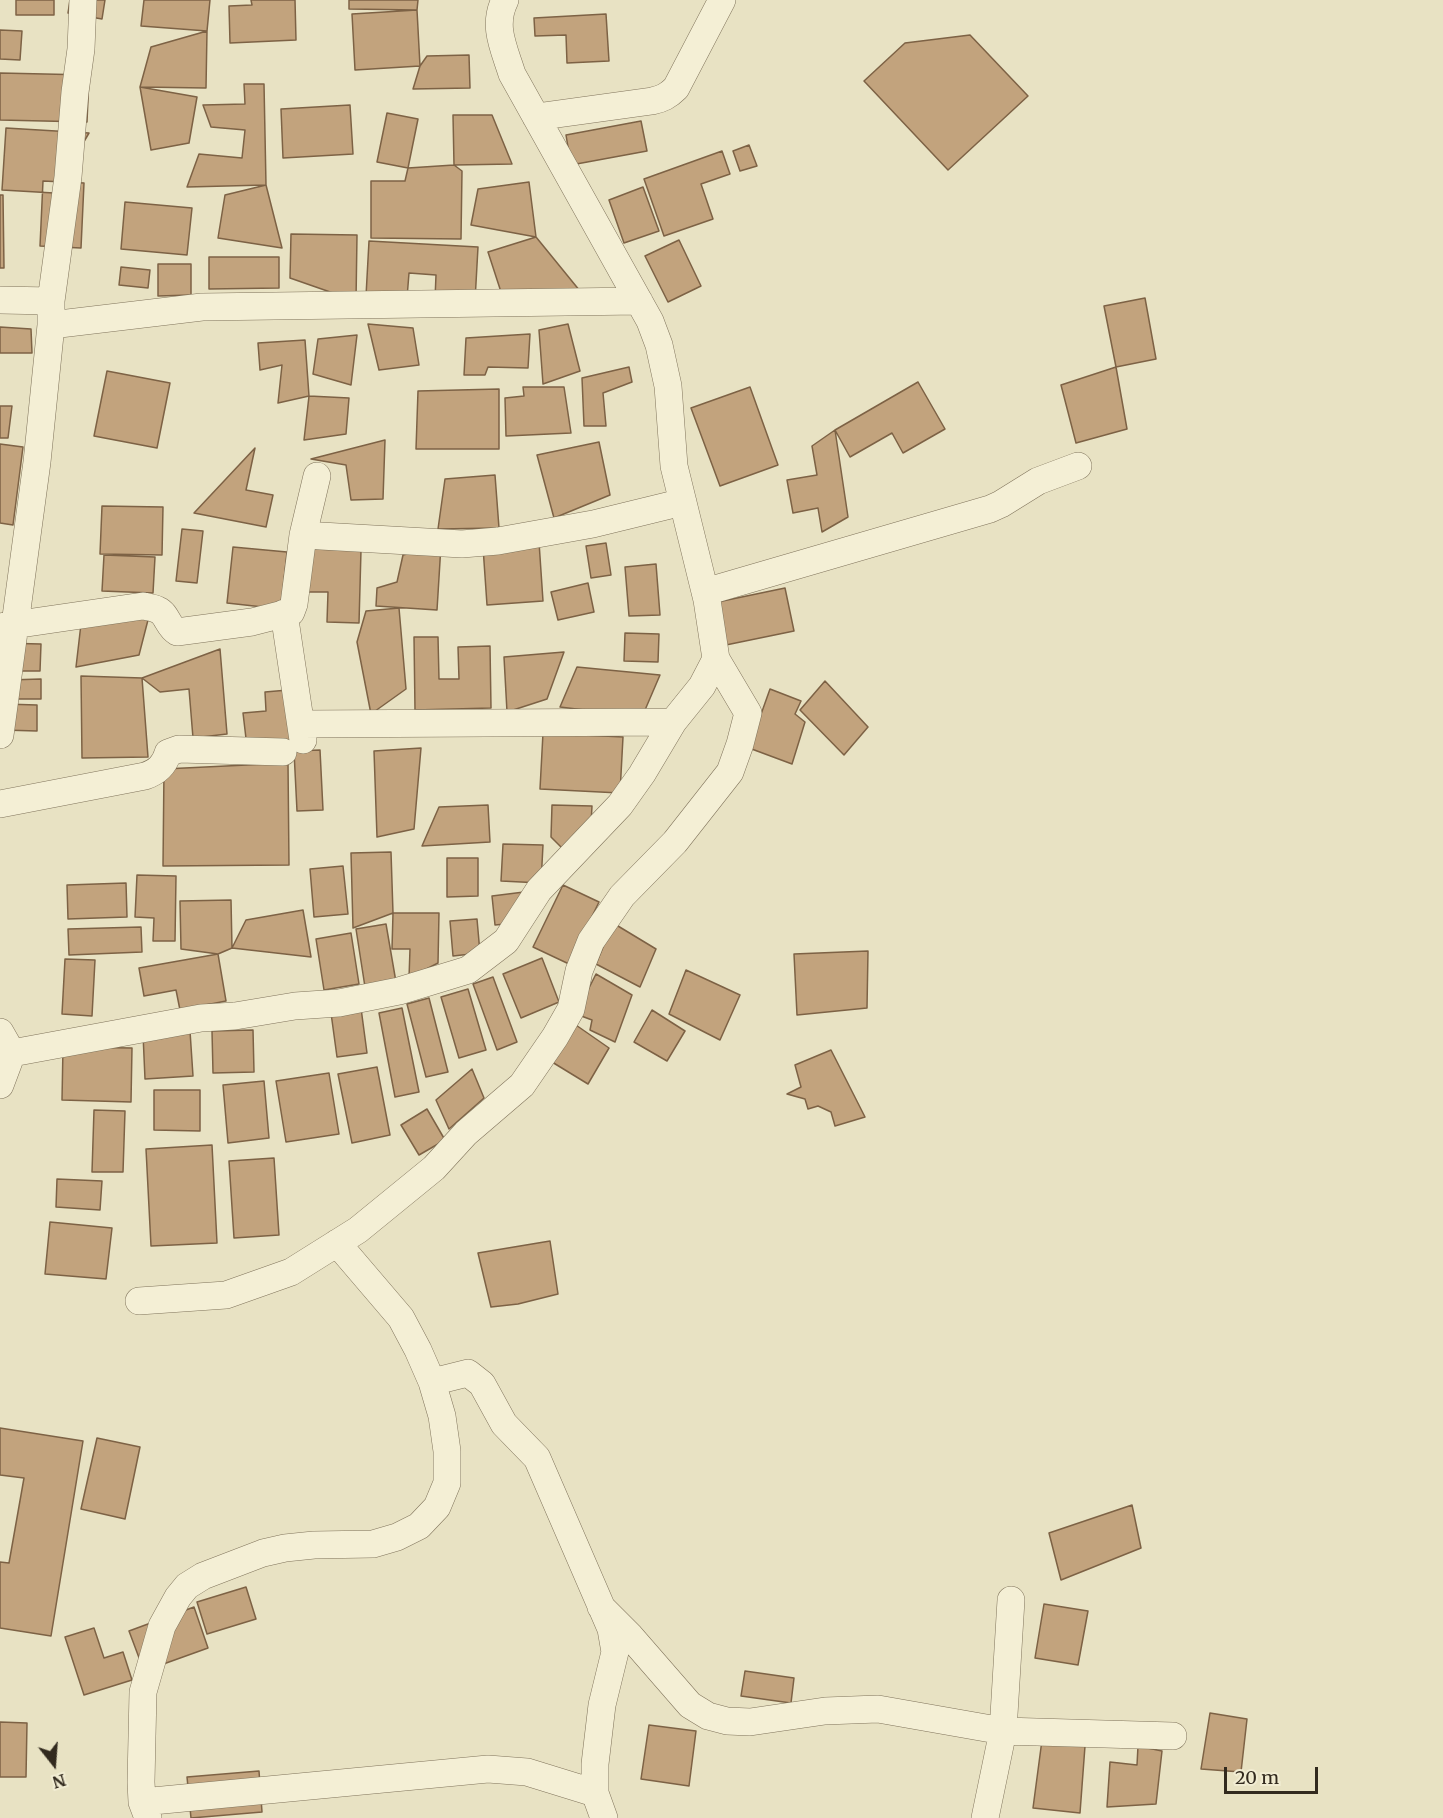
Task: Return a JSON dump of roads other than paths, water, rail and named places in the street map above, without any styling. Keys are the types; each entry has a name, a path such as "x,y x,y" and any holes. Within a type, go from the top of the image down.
{"street":[{"path":"0,735 7,626 38,462 51,313 81,49 83,0"},
{"path":"139,1301 226,1295 291,1272 357,1230 434,1168 466,1133 522,1086 571,1009 579,971 591,941 622,896 675,842 730,772 740,744 748,713 716,659 705,592 675,466 668,386 659,345 650,321 513,74 498,32 501,10 506,0"},
{"path":"536,117 652,101 670,94 676,88 722,0"},
{"path":"0,300 51,313 202,307 639,301"},
{"path":"705,592 990,509 1038,481 1078,466"},
{"path":"7,626 143,606 157,609 177,632 252,622 291,612 303,535 317,476"},
{"path":"303,535 462,544 498,541 593,524 683,502"},
{"path":"284,613 296,738"},
{"path":"0,1085 6,1042 201,1018 235,1016 295,1005 349,1001 399,991 468,970 506,941 539,890 620,805 642,774 673,722 702,686 716,659"},
{"path":"0,804 145,776 158,771 168,753 179,749 296,738 673,722"},
{"path":"337,1243 401,1318 418,1350 432,1382 442,1416 447,1451 447,1483 437,1507 419,1526 397,1537 373,1544 314,1545 263,1553 203,1576 187,1586 178,1597 162,1626 143,1692 141,1782 145,1810 488,1769 527,1772 595,1792"},
{"path":"432,1382 468,1373 482,1384 504,1424 537,1458 611,1629 615,1652 602,1705 595,1764 595,1792 604,1818"},
{"path":"985,1818 1003,1731 1011,1600"},
{"path":"602,1607 690,1705 708,1716 727,1721 750,1722 825,1711 878,1708 1003,1731 1173,1736"}]}
